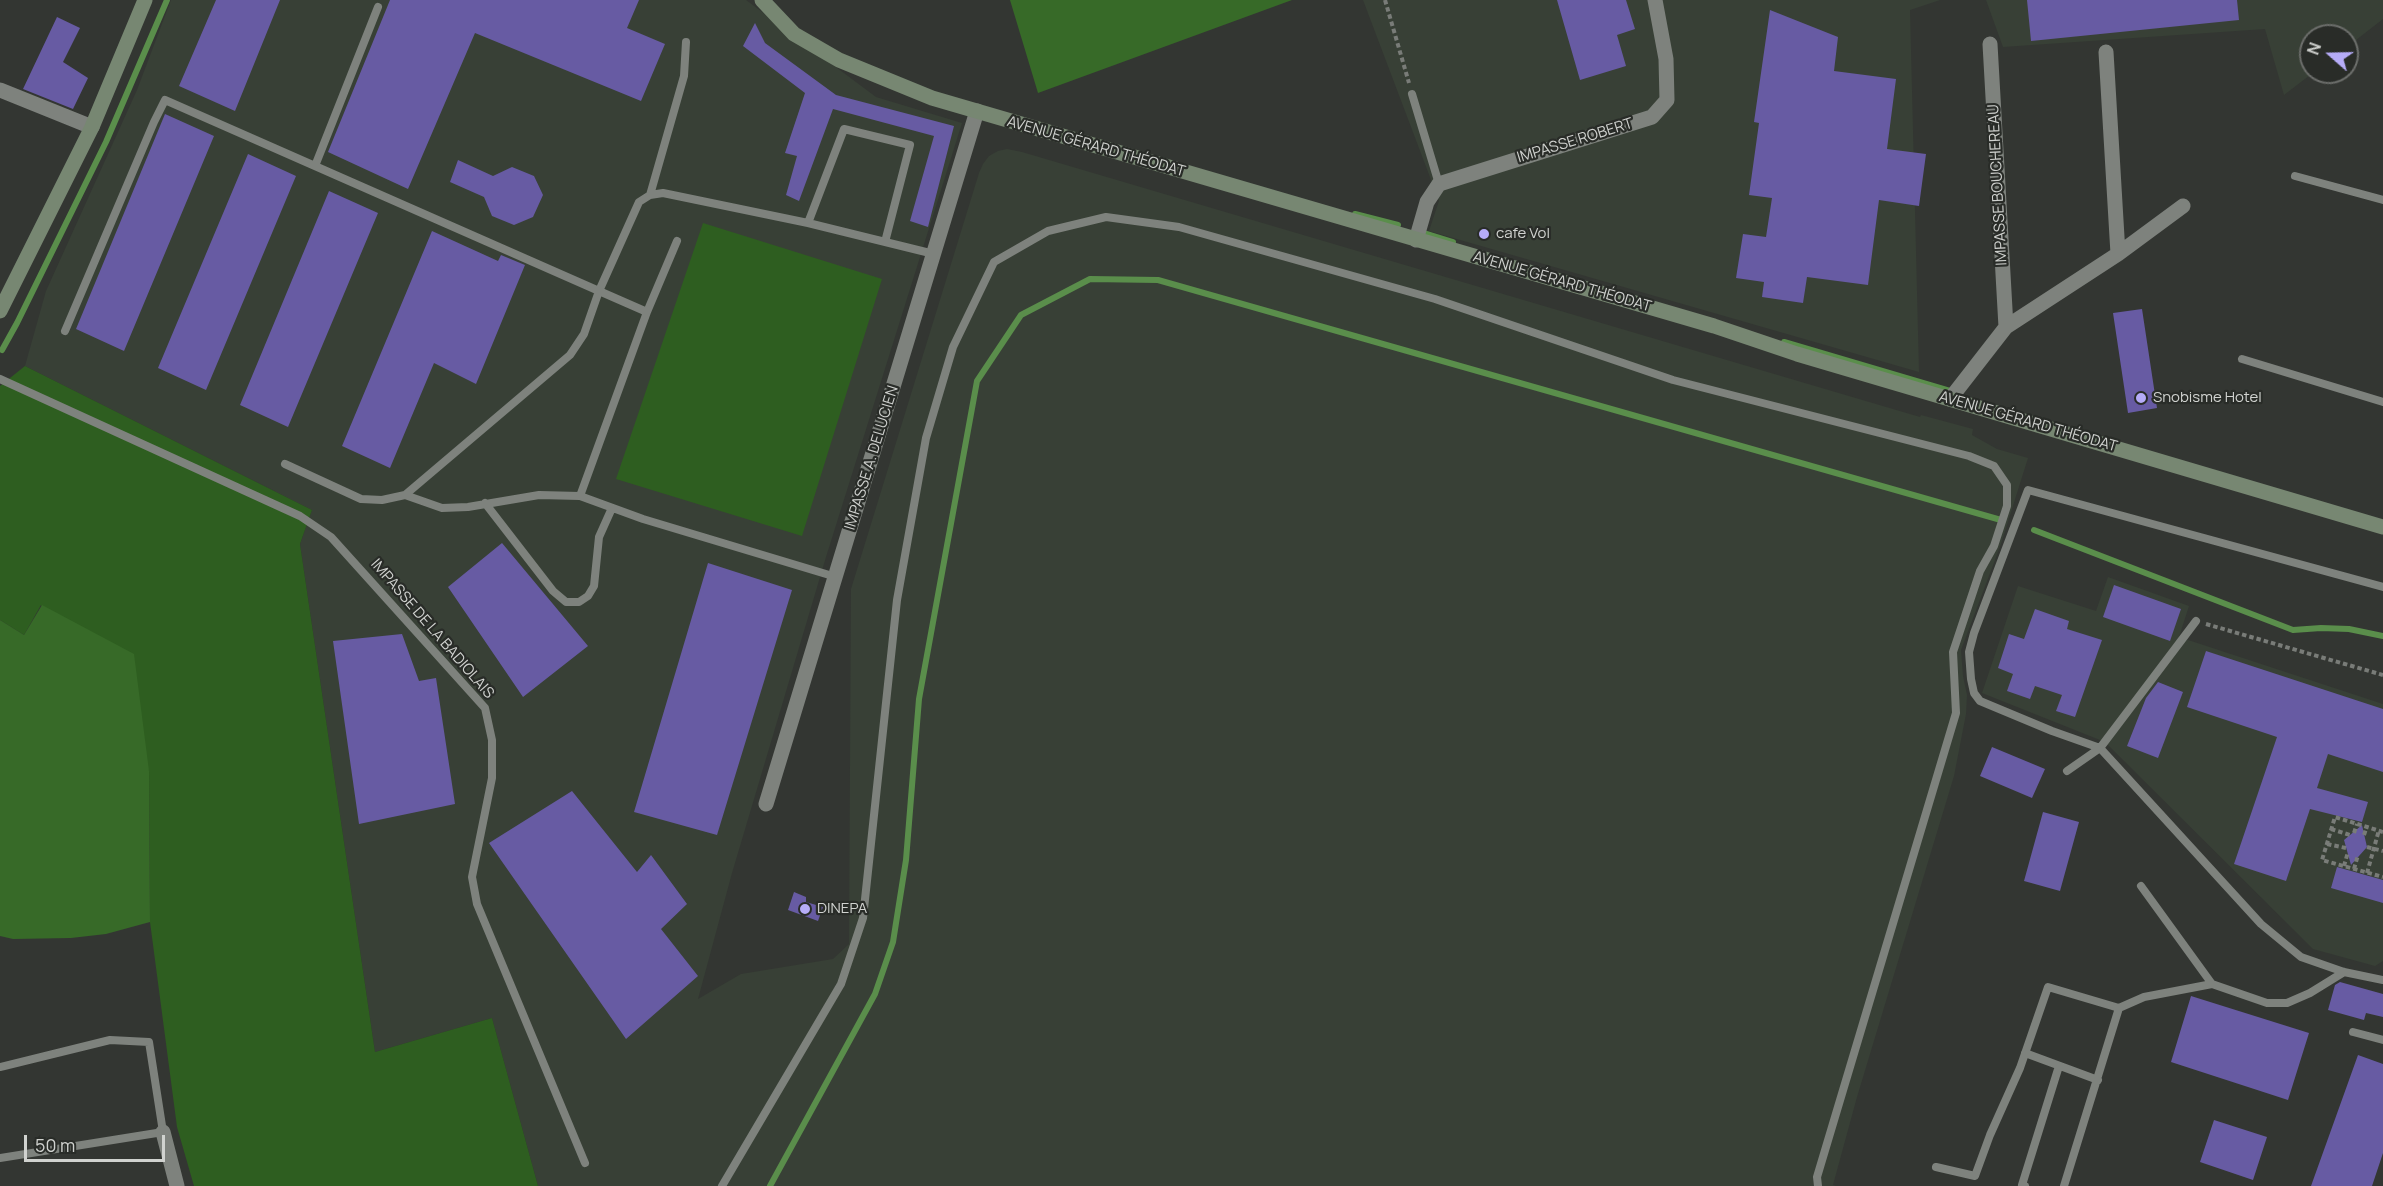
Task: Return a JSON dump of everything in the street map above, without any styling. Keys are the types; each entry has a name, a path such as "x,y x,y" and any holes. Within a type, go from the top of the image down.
{"street":[{"path":"0,310 92,127 145,0"},
{"name":"AVENUE GÉRARD THÉODAT","path":"762,0 794,34 838,60 932,98 1714,326 1797,354 2383,527"},
{"name":"IMPASSE ROBERT","path":"1439,184 1652,117 1667,100 1666,59 1655,0"},
{"name":"IMPASSE BOUCHEREAU","path":"1990,44 2006,327"},
{"path":"2106,52 2118,254"},
{"path":"0,90 92,127"},
{"name":"IMPASSE A. DELUCIEN","path":"766,804 977,111"},
{"path":"1416,240 1427,202 1439,184"},
{"path":"1950,399 2006,327 2118,254 2183,206"},
{"path":"163,1132 177,1186"}],"lane":[{"path":"315,166 378,7"},
{"path":"650,195 684,76 686,42"},
{"path":"1412,94 1439,184"},
{"path":"65,331 165,100 647,312"},
{"path":"808,223 844,129 910,145 885,242"},
{"path":"2295,176 2383,200"},
{"path":"285,464 361,499 382,500 405,495 570,355 584,334 639,202 650,195 676,195 808,223 934,254"},
{"path":"722,1186 841,984 863,918 897,600 926,438 952,347 994,262 1048,231 1106,217 1179,227 1435,299 1673,380 1970,456 1994,466 2007,485 2007,506 1994,546 1980,572 1953,652 1956,713 1817,1177 1818,1186"},
{"path":"580,496 647,312 677,241"},
{"path":"2242,359 2383,402"},
{"name":"IMPASSE DE LA BADIOLAIS","path":"0,379 300,516 331,537 485,708 492,740 492,778 472,877 477,904 585,1163"},
{"path":"2383,587 2028,490 1974,633 1969,652 1974,693 1980,700 2100,748 2261,924 2301,957 2344,972 2383,980"},
{"path":"405,495 442,508 539,495 580,496 836,577"},
{"path":"485,503 553,591 566,602 579,602 588,596 594,586 598,537 612,508"},
{"path":"2067,771 2100,748 2196,621"},
{"path":"2141,886 2212,984"},
{"path":"1936,1167 1975,1176 2025,1053 2048,987 2119,1008 2144,997 2212,984 2267,1003 2287,1003 2310,993 2344,972"},
{"path":"2064,1186 2119,1008"},
{"path":"2352,1032 2383,1040"},
{"path":"0,1067 110,1040 149,1042 163,1132 0,1158"},
{"path":"2025,1053 2098,1080"},
{"path":"2025,1186 2022,1185 2059,1066"}],"path":[{"path":"1384,0 1412,94"},
{"path":"2196,621 2383,675"},
{"path":"2367,873 2381,831 2335,817 2322,860 2383,878"},
{"path":"2331,828 2352,834 2357,824"},
{"path":"2364,835 2367,826"},
{"path":"2327,844 2347,850 2344,866"},
{"path":"2367,848 2383,851"},
{"path":"2354,869 2358,855"}],"shaded area":[{"path":"171,0 746,0 876,97 962,123 826,557 732,873 698,999 741,974 833,959 849,944 851,589 979,173 989,156 998,151 1007,149 1022,152 1920,417 1921,415 1973,429 1972,435 1997,449 2028,458 2001,544 1961,650 1967,695 1966,714 1954,776 1857,1097 1833,1185 1836,1186 538,1186 492,1018 375,1052 300,544 312,510 25,366 46,291 137,90"},
{"path":"1363,0 1940,0 1910,10 1919,372 1429,231 1439,201"},
{"path":"1986,0 2383,0 2383,19 2359,38 2359,24 2299,24 2299,84 2284,95 2265,29 2003,47"},
{"path":"2108,577 2189,606 2179,637 2383,704 2383,961 2375,966 2313,949 2105,742 1982,693 2018,586 2096,611"}],"green space":[{"path":"1010,0 1292,0 1038,93"},
{"path":"703,223 882,279 802,536 616,479"},
{"path":"25,366 312,510 300,544 375,1052 492,1018 538,1186 194,1186 177,1127 150,922 149,771 41,605 24,635 0,620 0,386"},
{"path":"42,605 134,654 149,771 150,922 106,934 71,938 13,939 0,936 0,620 24,635"}],"building":[{"path":"216,0 280,0 235,111 179,86"},
{"path":"390,0 639,0 627,28 665,44 641,101 475,33 408,189 328,152"},
{"path":"1557,0 1626,0 1635,29 1617,35 1626,66 1580,80"},
{"path":"2027,0 2237,0 2239,20 2031,41"},
{"path":"1770,10 1838,37 1834,71 1896,79 1887,149 1926,154 1919,206 1879,200 1868,285 1807,277 1803,303 1762,297 1764,282 1736,278 1743,234 1766,237 1772,198 1749,195 1759,123 1754,122"},
{"path":"57,17 80,28 63,62 88,78 73,109 23,89"},
{"path":"755,23 765,43 836,95 954,126 928,227 910,221 934,136 833,109 799,201 786,195 797,156 785,153 805,93 743,46"},
{"path":"165,114 214,136 124,351 76,329"},
{"path":"248,154 296,176 206,390 158,368"},
{"path":"458,160 493,176 512,167 534,176 543,195 533,217 514,225 492,216 484,197 450,182"},
{"path":"329,191 378,213 288,427 240,405"},
{"path":"432,231 498,261 501,255 525,265 476,384 434,363 390,468 342,446"},
{"path":"2142,309 2157,408 2128,413 2113,313"},
{"path":"502,543 588,646 523,697 448,587"},
{"path":"708,563 792,590 717,835 634,812"},
{"path":"2114,585 2181,609 2170,641 2103,617"},
{"path":"2035,609 2069,621 2067,629 2102,640 2075,717 2056,711 2062,695 2035,686 2030,699 2007,691 2013,674 1998,668 2009,634 2024,639"},
{"path":"402,634 419,681 436,678 455,804 359,824 333,641"},
{"path":"2206,651 2383,709 2383,772 2328,754 2317,788 2368,802 2362,822 2310,809 2286,881 2234,864 2277,737 2187,707"},
{"path":"2158,682 2183,692 2158,758 2127,746 2146,698"},
{"path":"1992,747 2045,769 2032,798 1980,776"},
{"path":"572,791 637,872 651,855 687,904 661,929 698,976 626,1039 489,843"},
{"path":"2043,812 2079,822 2060,891 2024,881"},
{"path":"2362,825 2367,847 2351,865 2344,840"},
{"path":"2337,867 2383,880 2383,903 2331,888"},
{"name":"DINEPA","path":"794,892 806,897 806,902 823,907 818,921 788,910"},
{"path":"2340,982 2383,994 2383,1017 2366,1013 2364,1020 2328,1010 2335,985"},
{"path":"2191,996 2309,1033 2288,1100 2171,1062"},
{"path":"2358,1055 2383,1064 2383,1153 2372,1186 2311,1186"},
{"path":"2214,1120 2267,1137 2253,1180 2200,1162"}],"waterway":[{"path":"2,350 106,142 167,0"},
{"path":"1355,214 1398,225"},
{"path":"1424,233 1453,242"},
{"path":"770,1186 875,994 893,942 906,860 919,699 977,381 1021,315 1090,279 1158,280 2001,520"},
{"path":"1784,342 1950,391"},
{"path":"2034,530 2293,630 2349,629 2383,636"}],"place":[{"name":"cafe Vol","path":"1484,234"},
{"name":"Snobisme Hotel","path":"2141,398"},
{"name":"DINEPA","path":"805,909"}]}
